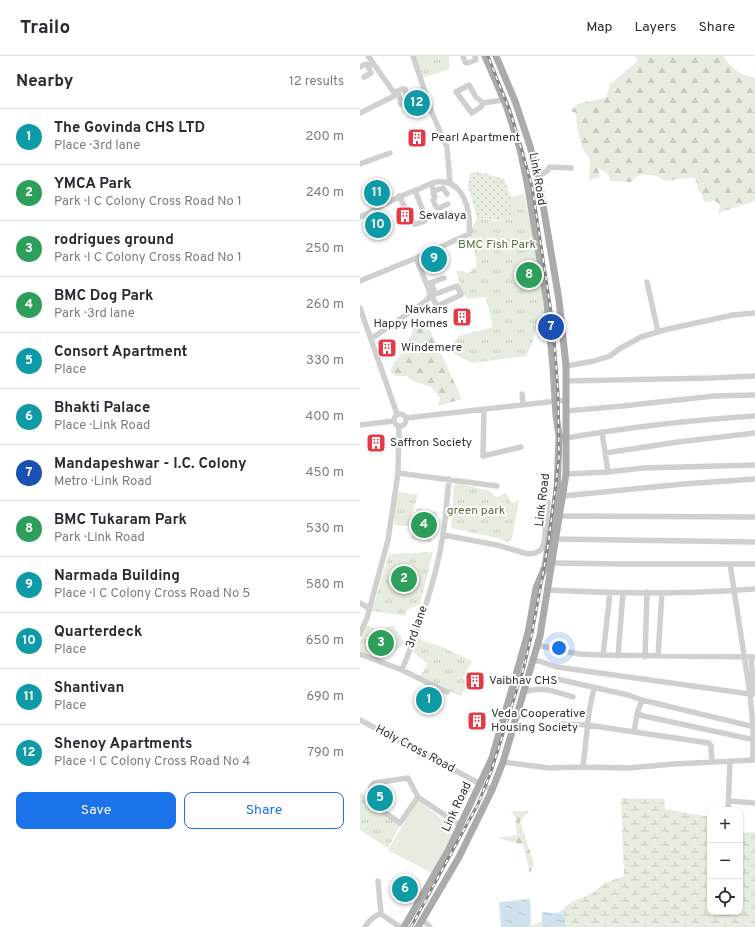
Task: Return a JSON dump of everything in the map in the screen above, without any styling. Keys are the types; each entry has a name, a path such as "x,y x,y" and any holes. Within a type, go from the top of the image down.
{"main road":[{"name":"Link Road","path":"404,927 461,826 481,784 496,745 528,633 536,588 545,567 557,493 559,436 547,302 520,149 504,100 485,56"},
{"name":"Link Road","path":"418,927 459,857 492,790 503,762 537,645 548,590 566,474 566,366 559,300 538,177 530,146 515,101 496,56"}],"street":[{"path":"364,77 371,73 371,65 368,56"},
{"path":"413,56 432,113 447,147 450,183"},
{"path":"463,56 465,62 467,63 476,60 475,56"},
{"path":"360,68 366,64 371,65 396,91 394,96 360,113"},
{"path":"483,103 476,97 469,85 456,92 472,112 481,107 483,103 504,100"},
{"path":"360,164 390,153"},
{"path":"538,177 550,167 571,168"},
{"path":"360,217 399,196 435,182 450,183 457,186 463,194 470,223 469,234 360,281"},
{"path":"431,184 434,191 433,193 435,198 433,200 436,207 439,208 448,204"},
{"path":"434,191 443,188 447,194"},
{"path":"399,196 414,224 425,221 426,219 415,190"},
{"path":"371,339 431,296 457,286 461,295 436,305 431,296 429,283 416,258"},
{"path":"429,283 444,278"},
{"path":"646,282 658,332"},
{"path":"360,308 397,414"},
{"path":"566,366 594,361 610,356 619,348 640,337 733,315 755,313"},
{"path":"566,381 755,376"},
{"path":"524,394 524,404"},
{"path":"566,411 714,396 755,395"},
{"path":"397,414 403,415 406,418 555,400 566,400"},
{"path":"484,409 483,456 521,446"},
{"path":"394,421 394,417 397,414"},
{"path":"567,438 602,432 708,419 755,416"},
{"path":"399,426 405,424 406,418"},
{"path":"360,425 394,421"},
{"path":"360,634 369,608 388,540 398,473 399,426 394,421"},
{"path":"602,432 608,472"},
{"path":"606,453 678,442 755,433"},
{"path":"566,474 608,472 644,468 755,465"},
{"path":"398,473 497,486"},
{"name":"3rd lane","path":"402,670 416,633 432,582 443,535 449,479"},
{"path":"563,496 683,484 755,479"},
{"path":"443,535 497,545 528,554 535,554 541,550 544,543 548,502"},
{"path":"560,516 755,517"},
{"path":"556,539 755,542"},
{"path":"552,563 755,564"},
{"path":"730,564 743,658 753,694"},
{"path":"548,590 623,593 755,589"},
{"path":"645,657 647,592"},
{"path":"658,656 662,592"},
{"path":"603,655 610,593"},
{"path":"618,656 623,593"},
{"path":"360,603 369,608"},
{"path":"503,762 549,768 628,768 754,760 753,657 645,657 579,654 537,645"},
{"path":"360,654 402,670 447,692"},
{"path":"532,662 539,661 557,667 753,694"},
{"path":"548,677 628,695 642,700 754,727"},
{"path":"523,692 544,688 574,697"},
{"path":"583,767 594,688"},
{"path":"634,732 637,714 642,700"},
{"path":"637,714 675,724 754,740"},
{"name":"Holy Cross Road","path":"360,720 492,790"},
{"path":"559,724 588,725 709,743 711,746 712,762"},
{"path":"728,807 730,761"},
{"path":"418,797 400,822 374,805 370,787 374,784 408,778 418,797 461,826"},
{"path":"729,801 755,803"},
{"path":"378,881 381,914"},
{"path":"366,927 377,914 381,914 400,927"},
{"path":"422,919 430,927"}],"green space":[{"path":"415,56 449,56 449,69 423,78"},
{"path":"635,56 723,56 736,70 755,78 755,201 718,213 720,206 714,201 706,203 698,190 696,179 693,177 666,181 656,176 642,174 631,182 611,181 607,173 598,168 600,177 589,180 590,160 582,147 577,127 576,113 571,111 577,104 606,98 610,84 638,61"},
{"path":"476,171 504,179 511,197 513,214 498,220 477,218 468,187 470,174"},
{"name":"BMC Fish Park","path":"524,194 536,245 547,327 536,327 533,341 526,356 472,363 454,354 452,344 459,336 493,327 486,297 468,299 462,293 456,270 469,273 477,265 474,247 469,234 477,218 496,221 513,214 511,197"},
{"path":"426,321 462,399 438,406 440,398 431,387 415,382 406,376 395,376 390,372 394,362 407,347 414,327"},
{"name":"green park","path":"456,483 490,491 497,497 506,493 511,503 519,500 512,539 507,542 497,538 451,528 454,487"},
{"path":"398,492 418,495 408,526 395,525 393,507"},
{"path":"417,508 437,512 431,542 411,539"},
{"path":"433,552 420,604 407,610 406,616 372,611 389,554"},
{"path":"367,625 381,632 389,626 394,626 405,644 382,659 360,651 360,641"},
{"path":"418,639 442,647 472,661 463,678 469,683 461,696 419,677 428,664 413,652"},
{"path":"360,792 401,824 388,848 360,830"},
{"path":"621,798 664,799 665,809 707,816 707,915 743,915 743,833 755,832 755,927 528,927 556,915 571,902 593,893 605,883 624,876"},
{"path":"418,799 454,830 433,874 388,850"},
{"path":"511,811 529,811 520,821 534,864 530,873 523,845 497,838 517,835 515,817"}],"water":[{"path":"530,899 531,927 501,927 499,902"},
{"path":"542,912 565,914 565,927 542,927"}],"railway":[{"path":"411,927 478,804 491,772 524,667 532,633 548,546 559,458 558,392 553,325 532,186 511,114 488,56"}],"place":[{"name":"Shenoy Apartments","path":"417,103"},
{"name":"Pearl Apartment","path":"417,138"},
{"name":"Shantivan","path":"377,193"},
{"name":"Sevalaya","path":"405,216"},
{"name":"Quarterdeck","path":"378,225"},
{"name":"Narmada Building","path":"434,259"},
{"name":"BMC Tukaram Park","path":"529,275"},
{"name":"Navkars Happy Homes","path":"462,317"},
{"name":"Mandapeshwar - I.C. Colony","path":"551,327"},
{"name":"Windemere","path":"387,348"},
{"name":"Saffron Society","path":"376,443"},
{"name":"BMC Dog Park","path":"424,525"},
{"name":"YMCA Park","path":"404,579"},
{"name":"rodrigues ground","path":"381,643"},
{"name":"Vaibhav CHS","path":"475,681"},
{"name":"The Govinda CHS LTD","path":"429,700"},
{"name":"Veda Cooperative Housing Society","path":"477,721"},
{"name":"Consort Apartment","path":"380,798"},
{"name":"Bhakti Palace","path":"405,889"}]}
